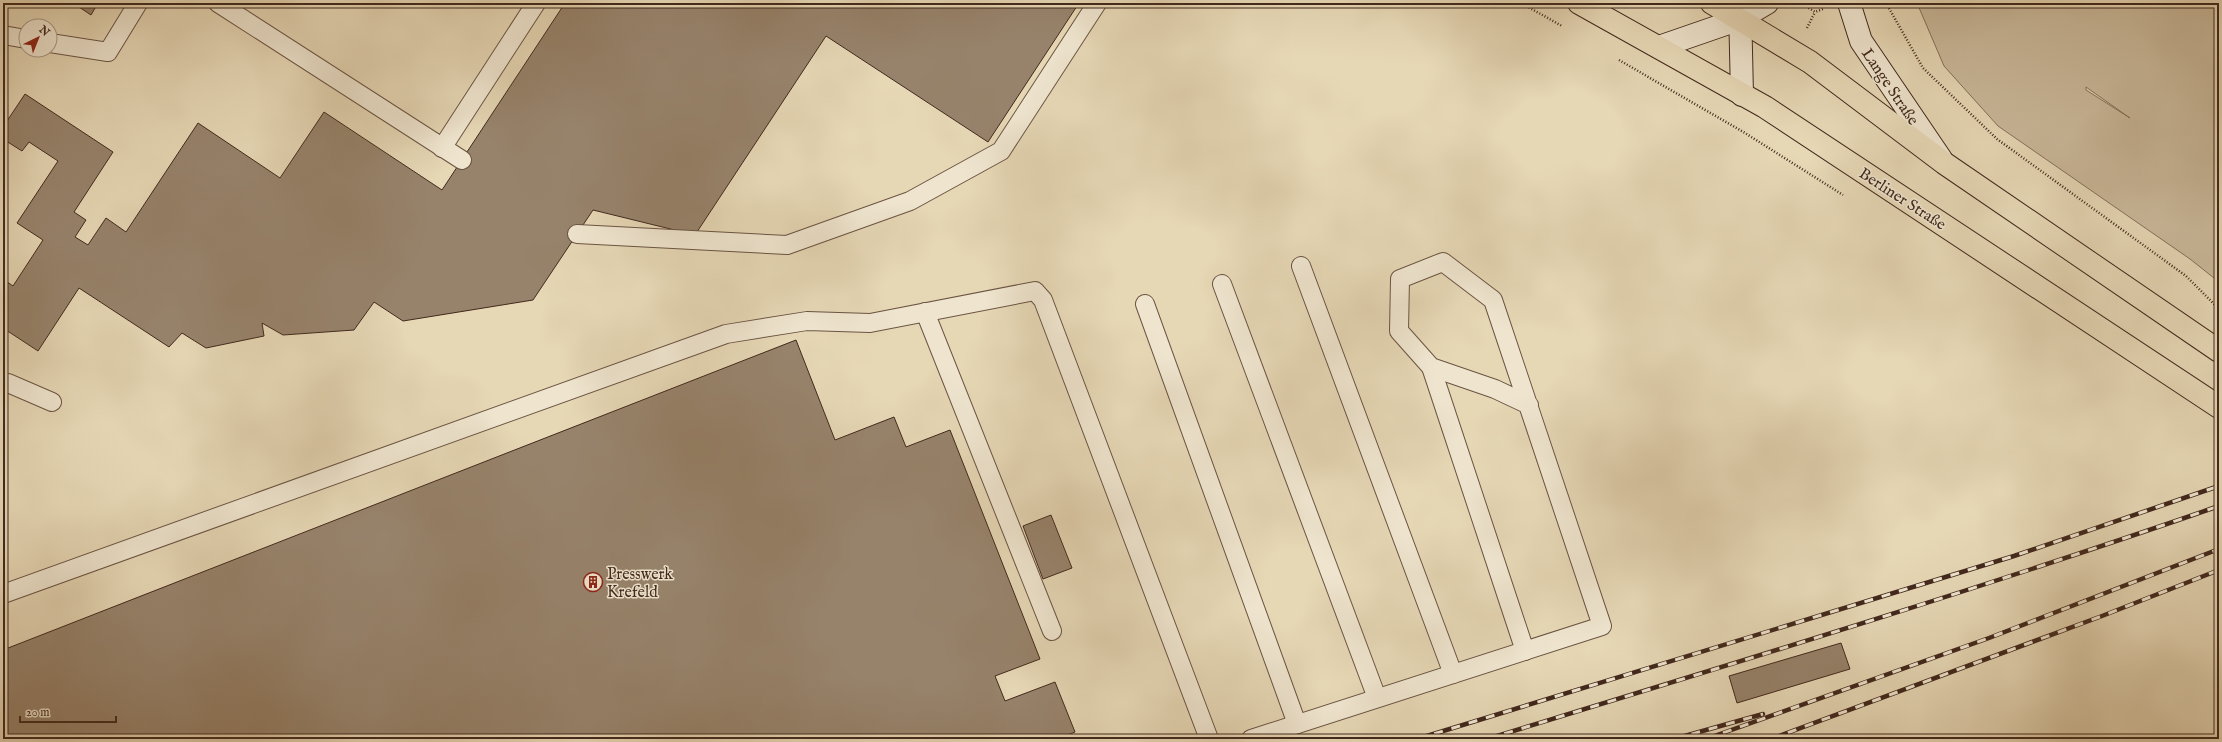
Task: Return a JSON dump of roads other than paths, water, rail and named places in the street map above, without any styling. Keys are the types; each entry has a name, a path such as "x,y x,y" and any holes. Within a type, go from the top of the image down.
{"main road":[{"name":"Berliner Straße","path":"1579,3 1771,111 2219,407"},
{"path":"1712,3 1740,11 1944,164 2219,352"},
{"path":"1659,47 1740,11 1767,3"},
{"name":"Lange Straße","path":"1849,3 1861,41 1944,164"},
{"path":"1740,11 1742,95"}],"lane":[{"path":"58,44 108,52 138,3"},
{"path":"218,3 462,160"},
{"path":"442,148 536,3"},
{"path":"577,234 787,246 910,201 1001,151 1097,3"},
{"path":"3,35 18,38"},
{"path":"1251,739 1377,698 1525,651 1602,626 1493,300 1443,262 1400,279 1399,331 1431,367 1525,651"},
{"path":"1301,266 1453,674"},
{"path":"1222,284 1377,698"},
{"path":"3,594 726,334 807,321 870,322 1035,291 1043,300 1209,739"},
{"path":"1145,304 1297,724"},
{"path":"926,312 1052,631"},
{"path":"1431,367 1495,389 1529,405"},
{"path":"3,384 8,383 52,402"}],"railway":[{"path":"1417,739 2014,556 2219,486"},
{"path":"1487,739 1946,597 2219,506"},
{"path":"1706,739 1989,638 2219,549"},
{"path":"1771,739 2102,616 2219,570"},
{"path":"1674,739 1763,714"}],"place":[{"name":"Presswerk Krefeld","path":"593,582"}]}
